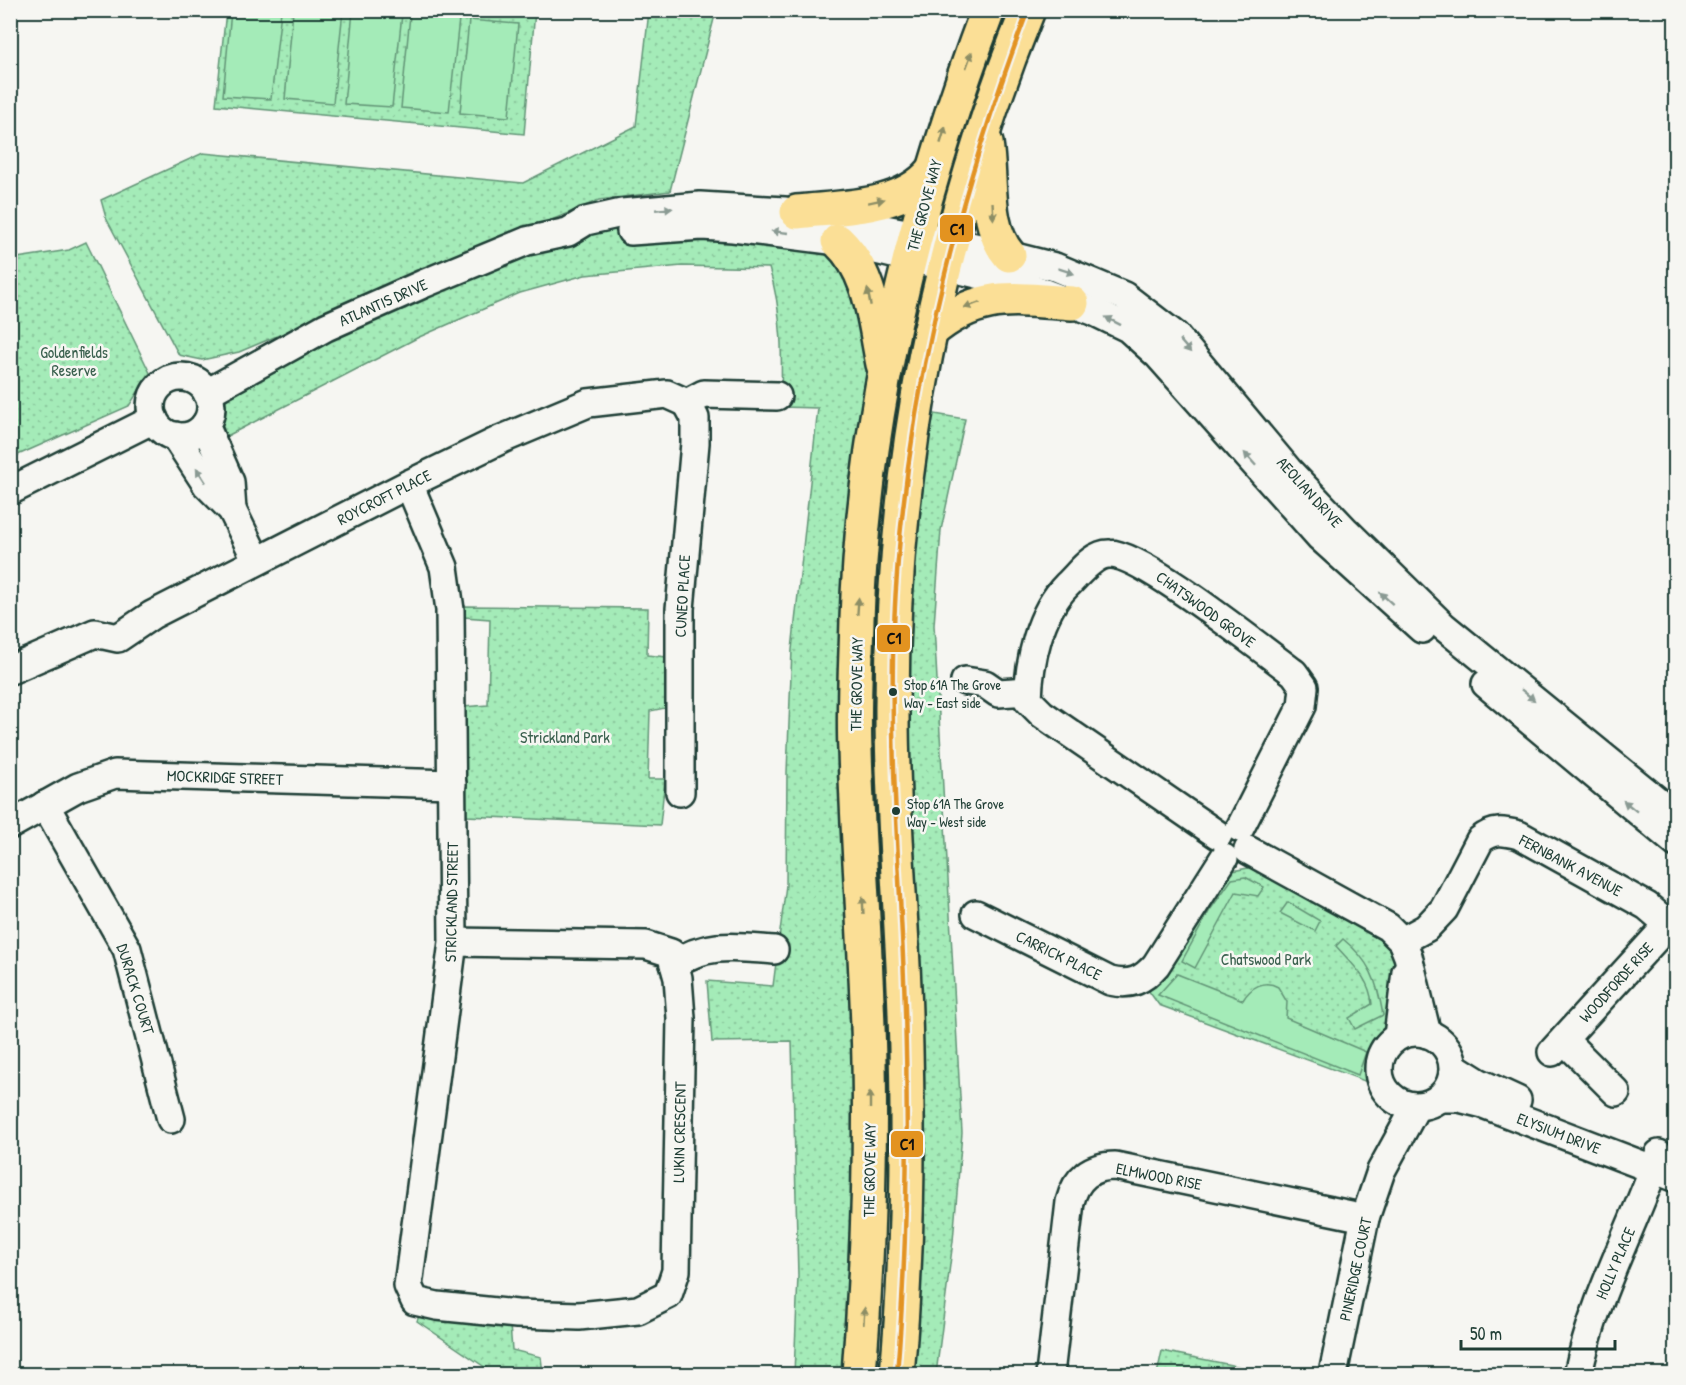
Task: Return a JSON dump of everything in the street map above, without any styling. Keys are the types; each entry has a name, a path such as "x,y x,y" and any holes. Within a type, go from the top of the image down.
{"main road":[{"name":"THE GROVE WAY","path":"859,1374 869,1229 870,1098 855,747 857,625 869,479 886,375 912,247 952,107 988,10"},
{"path":"897,1374 906,1242 906,1087 905,1016 894,796 893,646 905,488 930,332 949,253 984,132 1028,10"},
{"path":"984,132 990,169 993,220 997,235 1010,255"},
{"path":"797,212 861,204 901,195 914,190 932,172"},
{"path":"838,241 852,254 864,277 886,375"},
{"path":"930,332 958,310 982,302 1017,299 1072,303"}],"street":[{"name":"ATLANTIS DRIVE","path":"207,393 326,327 402,293 527,241 568,232 585,221 613,215 700,206 797,212 912,247"},
{"name":"ATLANTIS DRIVE","path":"568,232 591,236 702,226 912,247"},
{"name":"AEOLIAN DRIVE","path":"912,247 949,253 1010,255 1081,276 1124,296 1176,336 1288,470 1346,531 1443,626 1676,816"},
{"name":"AEOLIAN DRIVE","path":"949,253 1128,328 1158,355 1320,537 1463,664 1676,843"},
{"path":"188,378 200,384 207,393 211,412 205,425 197,432 175,436 163,431 154,419 151,410 152,398 158,388 168,380 188,378"},
{"name":"ROYCROFT PLACE","path":"10,670 95,633 118,638 152,615 409,484 502,439 588,403 667,394 687,403"},
{"path":"687,403 704,394 777,396"},
{"name":"CUNEO PLACE","path":"680,792 680,609 695,443 695,418 687,403"},
{"path":"10,491 154,419"},
{"path":"205,425 230,482 232,510"},
{"path":"175,436 207,485 232,510 257,561"},
{"name":"STRICKLAND STREET","path":"409,484 444,567 450,610 453,942 412,1255 408,1269 408,1286 415,1301 437,1306"},
{"name":"CHATSWOOD GROVE","path":"1028,691 1029,677 1047,612 1060,592 1096,557 1110,554 1153,570 1294,673 1304,687 1302,706 1232,843"},
{"path":"965,681 984,684 998,693 1028,691 1028,700 1042,714 1232,843 1388,927 1405,948 1427,1034"},
{"name":"MOCKRIDGE STREET","path":"10,825 78,787 115,774 143,773 193,777 452,784"},
{"name":"DURACK COURT","path":"45,806 127,949 171,1119"},
{"name":"FERNBANK AVENUE","path":"1405,948 1444,909 1480,840 1491,832 1501,830 1519,835 1647,906 1672,928"},
{"name":"CARRICK PLACE","path":"976,914 1110,981 1121,984 1135,982 1146,977 1156,965 1232,843"},
{"name":"WOODFORDE RISE","path":"1616,1092 1558,1046 1672,928"},
{"path":"453,942 646,945 671,953 674,964 703,949 729,947 774,950"},
{"path":"1398,1036 1405,948"},
{"name":"LUKIN CRESCENT","path":"437,1306 517,1314 579,1316 638,1310 668,1295 676,1271 681,1018 678,978 674,964"},
{"path":"1411,1032 1427,1034 1444,1044 1454,1067 1452,1080 1417,1101 1380,1080 1379,1068 1386,1046 1398,1036 1411,1032"},
{"name":"ELYSIUM DRIVE","path":"1454,1067 1504,1095 1666,1165"},
{"name":"ELYSIUM DRIVE","path":"1417,1101 1459,1098 1483,1104 1666,1165"},
{"name":"PINERIDGE COURT","path":"1334,1369 1365,1218 1381,1171 1417,1101"},
{"name":"HOLLY PLACE","path":"1578,1374 1586,1337 1598,1303 1666,1165"},
{"name":"ELMWOOD RISE","path":"1050,1374 1070,1202 1077,1182 1094,1169 1115,1166 1365,1218"}],"green space":[{"path":"226,11 535,11 524,134 216,105"},
{"path":"231,11 281,11 271,99 223,96"},
{"path":"293,11 343,11 333,103 285,99"},
{"path":"353,11 402,14 392,107 344,104"},
{"path":"649,11 716,11 670,191 599,200 239,352 202,360 179,355 106,218 101,200 203,153 523,183 636,126"},
{"path":"410,15 459,19 449,112 401,108"},
{"path":"469,20 518,24 509,117 460,113"},
{"path":"636,217 840,234 871,309 857,1374 794,1374 798,1276 792,1041 712,1042 707,981 773,986 786,885 787,772 792,650 818,408 781,407 779,319 769,268 682,266 585,275 520,293 417,338 225,437 221,416 207,393 423,284"},
{"name":"Goldenfields Reserve","path":"86,242 150,373 129,406 11,458 11,259 69,250"},
{"path":"917,411 965,419 941,530 934,625 962,1133 953,1241 936,1374 894,1374 892,727"},
{"name":"Strickland Park","path":"464,606 648,608 647,655 667,657 670,707 650,711 648,779 665,779 660,825 466,816 463,707 488,705 490,619 464,617"},
{"name":"Chatswood Park","path":"1254,861 1372,928 1389,944 1400,961 1392,1031 1381,1043 1374,1056 1373,1070 1378,1086 1159,1005 1145,986 1227,872 1248,868"},
{"path":"1245,877 1264,887 1258,896 1236,892 1195,968 1182,961 1210,910 1232,879"},
{"path":"1288,902 1320,921 1315,931 1280,913"},
{"path":"1343,939 1360,955 1371,972 1383,1015 1355,1029 1349,1018 1372,1004 1371,995 1368,986 1354,965 1336,946"},
{"path":"1177,974 1243,1000 1250,991 1263,984 1278,987 1287,1002 1286,1018 1366,1052 1358,1075 1158,995"},
{"path":"421,1311 510,1325 512,1350 541,1357 543,1374 495,1374 417,1321"},
{"path":"1162,1351 1276,1374 1157,1374"}],"transit line":[{"name":"C1","path":"897,1374 905,1226 907,1127 904,979 893,714 894,625 899,545 920,389 936,312 976,160 1028,10"}],"place":[{"name":"Stop 61A The Grove Way - East side","path":"893,692"},
{"name":"Stop 61A The Grove Way - West side","path":"896,811"}]}
